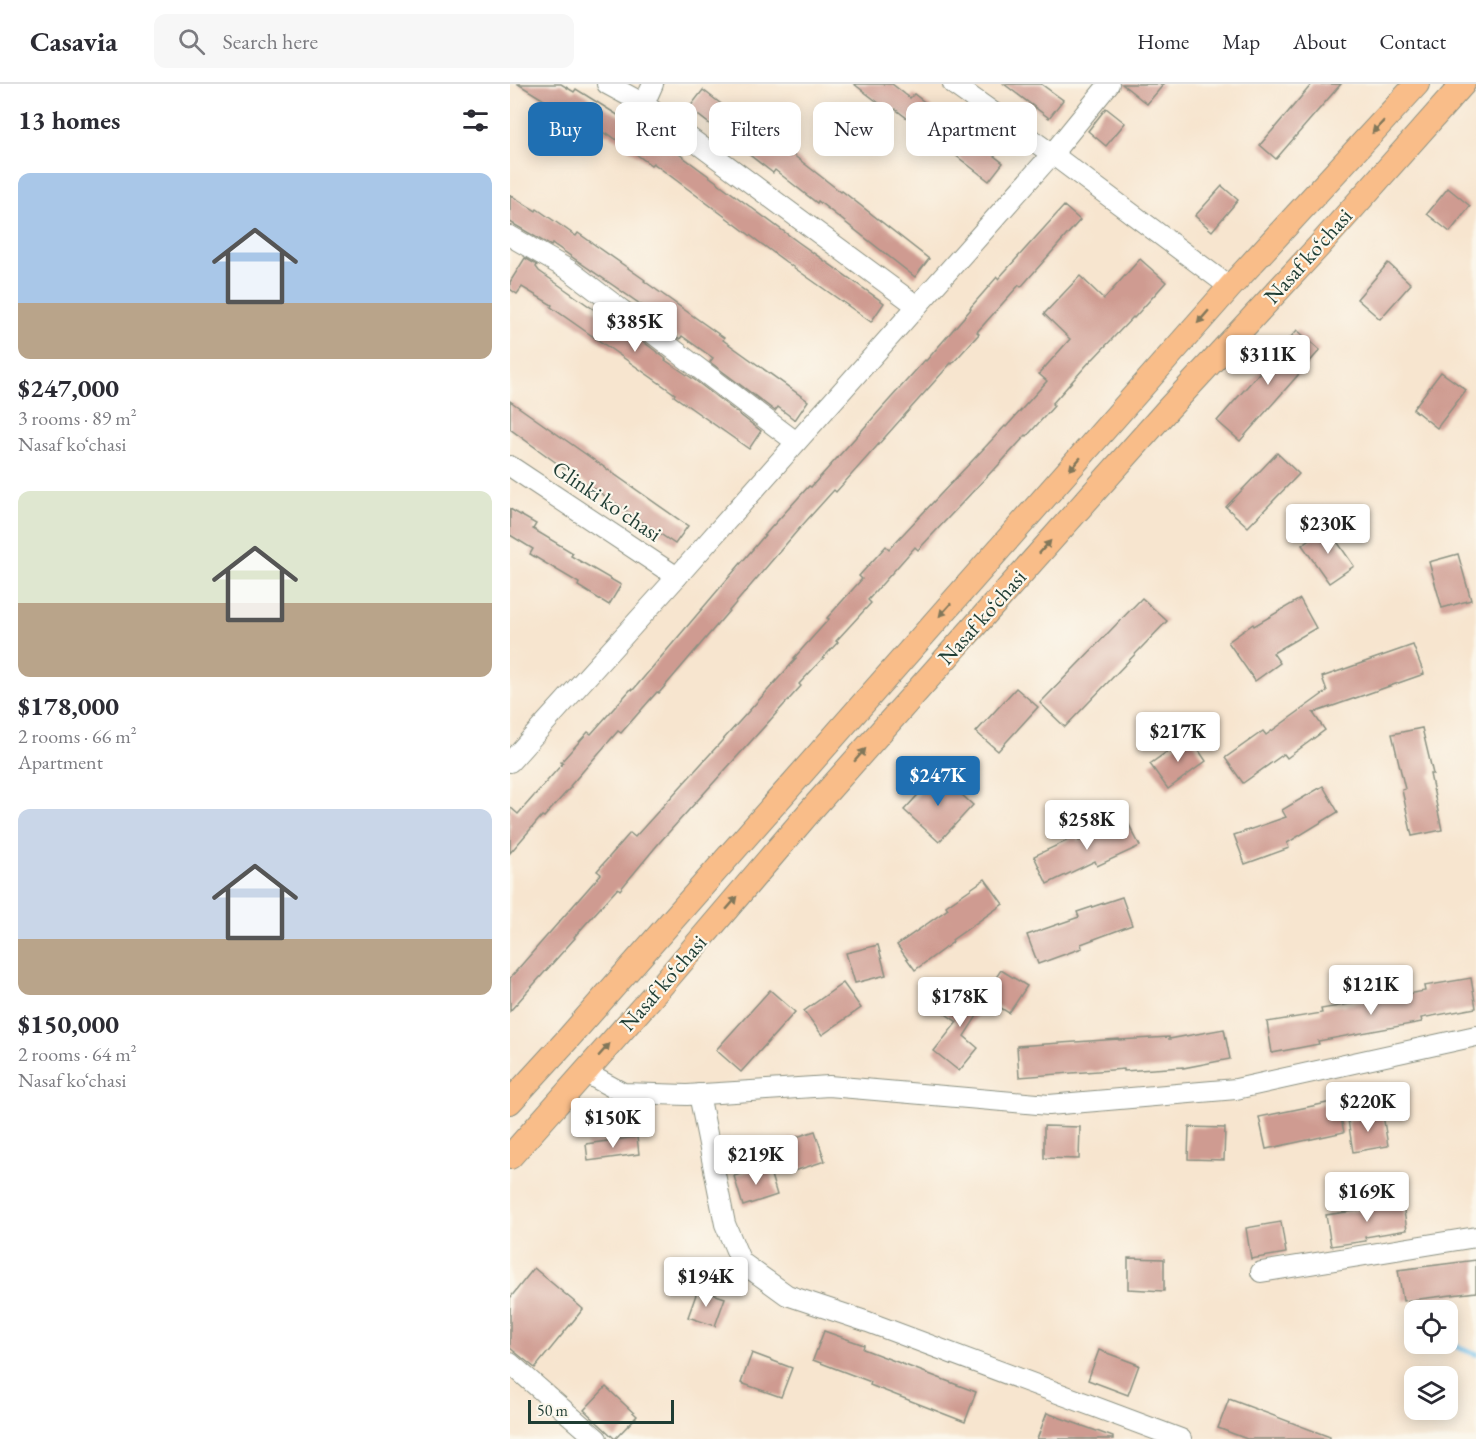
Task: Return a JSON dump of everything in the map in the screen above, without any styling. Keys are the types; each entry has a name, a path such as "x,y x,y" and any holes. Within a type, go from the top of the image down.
{"main road":[{"name":"Nasaf ko‘chasi","path":"510,1102 1230,287 1417,84"},
{"name":"Nasaf ko‘chasi","path":"510,1157 656,992 827,792 1168,409 1319,246 1463,84"}],"street":[{"path":"607,84 640,102"},
{"path":"645,102 653,84"},
{"path":"953,84 1052,154 1230,287"},
{"path":"510,762 1052,154 1108,84"},
{"path":"697,143 917,306"},
{"path":"510,236 569,270 796,442"},
{"name":"Glinki ko'chasi","path":"510,466 677,577"},
{"path":"584,1072 623,1093 687,1095 829,1086 1049,1106 1236,1089 1476,1036"},
{"path":"699,1094 725,1224 741,1262 787,1295 868,1322 1181,1439"},
{"path":"1261,1272 1476,1237"},
{"path":"510,1363 597,1439"}],"building":[{"path":"518,84 561,84 574,92 576,89 597,102 547,102"},
{"path":"854,84 892,84 910,98 914,94 924,102 906,102 906,117 894,110 894,102 878,102"},
{"path":"1004,84 1041,84 1063,100 1049,118 1037,109 1037,102 1028,102"},
{"path":"1122,84 1164,84 1147,104"},
{"path":"1312,84 1341,84 1276,159 1260,145"},
{"path":"703,90 719,102 709,102 709,123 697,114 697,102 694,102"},
{"path":"603,106 615,113 615,139 607,133 607,135 603,133"},
{"path":"1106,108 1125,123 1106,146 1088,131"},
{"path":"639,156 681,156 884,303 871,322 653,163 651,165"},
{"path":"751,156 795,156 929,259 915,277 818,201 817,203 775,170 773,173"},
{"path":"956,156 994,156 1003,163 989,181"},
{"path":"1222,186 1238,200 1212,231 1195,216"},
{"path":"1448,188 1470,206 1450,232 1427,214"},
{"path":"510,195 536,211 537,209 576,236 578,233 808,401 795,420 778,407 775,411 710,362 713,358 682,336 680,339 654,319 656,315 556,246 552,244 551,246 510,222"},
{"path":"1064,206 1080,220 1021,287 1019,285 977,332 979,334 836,492 834,490 798,530 659,693 657,692 621,733 618,731 571,787 510,853 510,807 518,814 588,732 591,734 631,689 633,690 770,529 926,361 997,277 998,279"},
{"path":"525,258 537,265 539,271 636,339 637,337 761,431 749,449 551,307 552,305 522,287 517,294 510,289 510,282"},
{"path":"1140,259 1166,282 1134,318 1092,359 1027,436 918,550 915,547 868,600 871,603 836,641 838,642 799,684 801,686 510,1011 510,978 601,874 597,871 630,833 635,837 796,659 794,658 862,579 859,576 886,546 889,549 1047,381 1039,374 1070,339 1044,314 1080,276 1104,299"},
{"path":"1388,263 1411,284 1380,319 1357,299"},
{"path":"1297,330 1320,350 1240,441 1217,421"},
{"path":"1441,372 1466,390 1437,428 1413,409"},
{"path":"510,401 688,526 675,544 510,429"},
{"path":"1277,453 1299,474 1248,527 1226,507"},
{"path":"510,509 536,524 533,529 573,553 571,556 621,585 609,605 578,586 579,583 530,554 533,549 510,535"},
{"path":"1327,527 1354,566 1329,583 1302,545"},
{"path":"1458,554 1471,600 1442,608 1429,562"},
{"path":"1142,598 1167,621 1065,727 1040,703"},
{"path":"1300,599 1316,628 1273,653 1280,663 1255,681 1228,642 1253,624 1254,626"},
{"path":"1413,645 1424,674 1313,713 1325,730 1287,758 1284,754 1243,783 1225,758 1263,731 1266,735 1327,691 1322,677"},
{"path":"1016,688 1038,707 998,751 976,732"},
{"path":"1422,728 1433,774 1430,774 1442,830 1412,836 1402,790 1405,789 1392,734"},
{"path":"1189,736 1206,761 1168,789 1150,764"},
{"path":"938,773 973,805 939,842 904,810"},
{"path":"1323,786 1338,812 1287,843 1289,848 1245,864 1234,835 1286,817 1282,810"},
{"path":"1126,819 1140,846 1097,866 1095,861 1047,884 1034,856 1077,836 1079,841"},
{"path":"985,879 1003,904 952,940 953,942 915,970 897,945 948,909 946,906"},
{"path":"1122,897 1132,925 1081,944 1082,948 1038,964 1027,935 1079,917 1077,912"},
{"path":"878,945 886,975 855,983 846,953"},
{"path":"1001,970 1027,986 1009,1013 983,997"},
{"path":"1471,978 1476,1008 1421,1018 1422,1022 1318,1041 1319,1044 1272,1053 1267,1022 1322,1013 1321,1009 1425,991 1424,986"},
{"path":"843,983 861,1008 822,1035 804,1011"},
{"path":"961,985 986,1002 964,1036 978,1048 959,1071 934,1051 957,1022 943,1012"},
{"path":"770,990 795,1012 741,1072 716,1050"},
{"path":"1224,1029 1230,1059 1183,1068 1124,1071 1124,1069 1019,1077 1017,1046 1119,1039 1169,1037 1169,1039"},
{"path":"1337,1101 1344,1132 1266,1149 1259,1117"},
{"path":"1383,1115 1388,1146 1353,1152 1348,1120"},
{"path":"1044,1126 1080,1127 1079,1159 1044,1158"},
{"path":"1189,1127 1225,1128 1224,1160 1188,1159"},
{"path":"815,1131 825,1161 791,1172 781,1142"},
{"path":"637,1137 639,1154 588,1161 586,1144"},
{"path":"768,1165 777,1195 743,1206 734,1176"},
{"path":"1402,1199 1407,1230 1365,1237 1366,1241 1331,1246 1326,1215 1367,1209 1367,1205"},
{"path":"1281,1222 1286,1253 1251,1259 1246,1228"},
{"path":"1128,1258 1164,1259 1164,1291 1128,1289"},
{"path":"1476,1260 1476,1292 1403,1301 1398,1270"},
{"path":"534,1268 583,1309 535,1368 510,1348 510,1298"},
{"path":"698,1289 725,1298 715,1326 688,1317"},
{"path":"824,1331 864,1345 863,1349 976,1392 965,1422 813,1360"},
{"path":"1099,1350 1139,1365 1128,1395 1088,1380"},
{"path":"752,1353 792,1368 781,1397 741,1383"},
{"path":"606,1387 637,1416 615,1439 584,1410"},
{"path":"1229,1399 1330,1437 1330,1439 1247,1439 1218,1428"},
{"path":"1047,1413 1113,1437 1113,1439 1037,1439"}],"waterway":[{"path":"1458,1347 1476,1354"}]}
